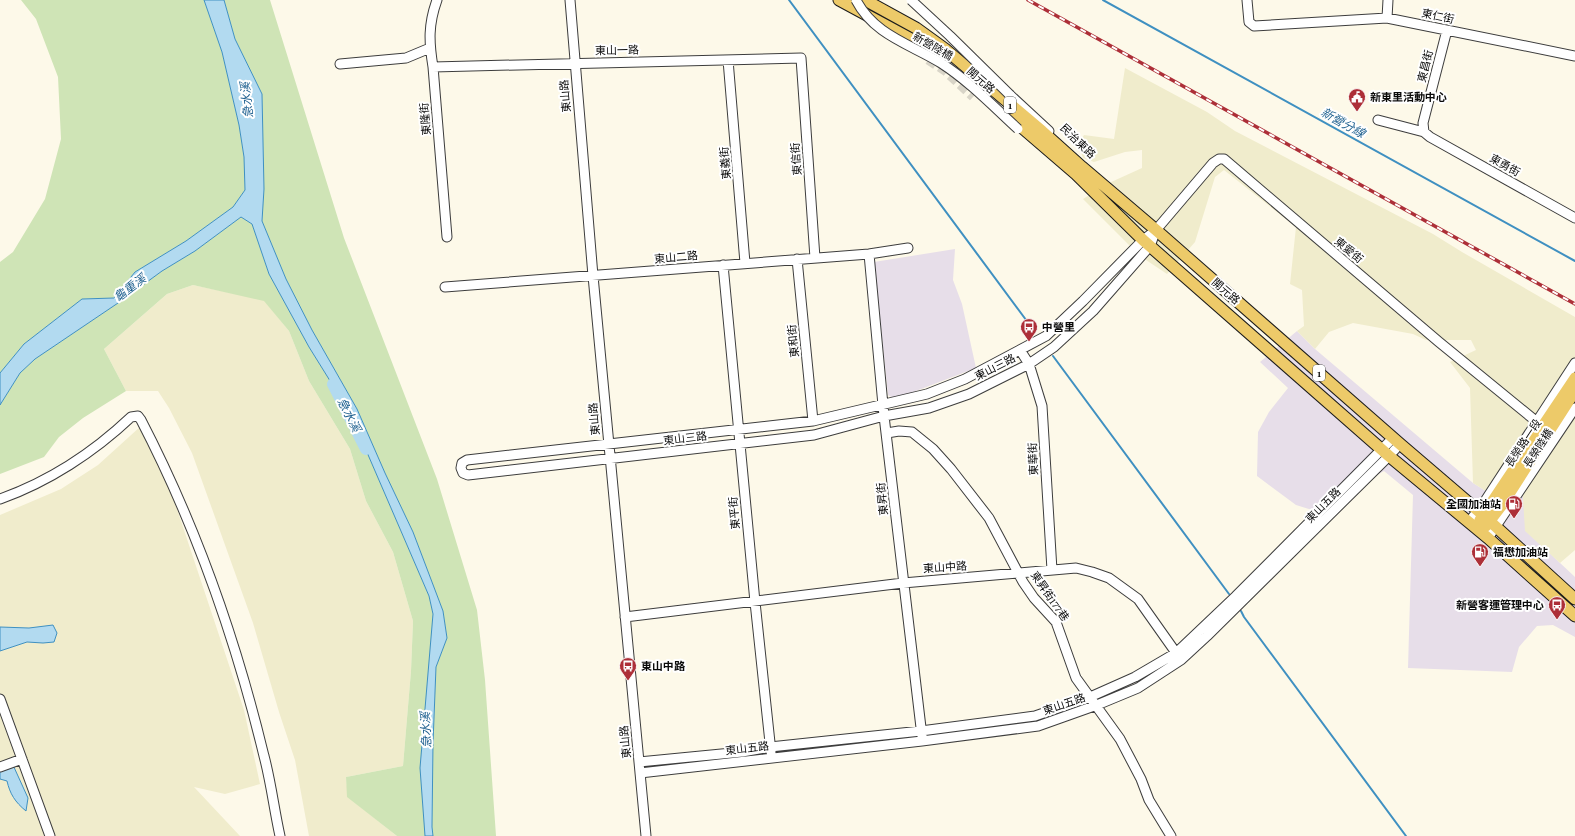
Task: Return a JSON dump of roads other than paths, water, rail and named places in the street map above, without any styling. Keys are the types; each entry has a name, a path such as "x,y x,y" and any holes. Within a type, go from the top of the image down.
{"main road":[{"name":"開元路","path":"839,0 913,40 947,63 1076,174 1146,243 1386,453 1478,530 1575,616"},
{"name":"開元路","path":"865,0 916,28 945,49 1156,230 1396,441 1487,518 1575,599"},
{"name":"長榮陸橋","path":"1498,502 1575,378"},
{"name":"長榮陸橋","path":"1498,502 1575,391"},
{"name":"長榮路一段","path":"1478,530 1498,502"}],"street":[{"name":"東隆街","path":"437,0 432,13 429,40 433,67 447,237"},
{"name":"東山路","path":"570,0 574,64 608,445 646,836"},
{"name":"新營陸橋","path":"856,0 867,17 881,30 941,63 969,84 1018,128"},
{"name":"新營陸橋","path":"911,0 1010,95"},
{"name":"東仁街","path":"1247,0 1249,22 1254,26 1387,18 1575,56"},
{"path":"1387,18 1388,0"},
{"path":"925,15 939,20"},
{"name":"東昌街","path":"1424,132 1423,123 1447,30"},
{"path":"340,64 406,58 430,48"},
{"name":"東山一路","path":"433,67 801,58"},
{"name":"東信街","path":"801,58 815,258"},
{"name":"東義街","path":"728,60 745,263"},
{"name":"民治東路","path":"1010,95 1128,206"},
{"name":"東勇街","path":"1378,120 1424,132 1430,137 1575,218"},
{"name":"開元路","path":"1018,128 1120,219"},
{"name":"東愛街","path":"1156,230 1212,163 1219,159 1224,159 1445,347 1537,422"},
{"name":"東山三路","path":"1146,243 1046,336 965,379 927,394 813,421 467,460 462,463 461,468 463,473 468,475 814,435 884,416 929,408 969,394 1029,364 1054,347 1093,311 1146,243 1156,230"},
{"name":"東山二路","path":"444,287 869,254 908,248"},
{"name":"東昇街","path":"869,254 884,416 922,741"},
{"name":"東和街","path":"797,259 813,421"},
{"name":"東平街","path":"723,265 755,602 772,757"},
{"name":"東華街","path":"1020,350 1029,364 1042,406 1052,570"},
{"name":"長榮路一段","path":"1487,518 1537,422 1575,363"},
{"name":"長榮路一段","path":"1478,530 1575,408"},
{"path":"0,499 16,494 46,479 80,458 131,417 138,416 142,420 161,458 182,508 206,566 224,618 242,674 264,757 280,836"},
{"path":"887,433 899,431 912,432 932,449 951,469 989,518 1019,574"},
{"name":"東山五路","path":"640,773 922,741 1038,726 1097,705 1138,688 1178,656 1236,596 1386,453 1396,441"},
{"name":"東山中路","path":"624,617 903,583 1076,568 1109,578 1138,599 1178,656"},
{"name":"東昇街177巷","path":"1019,574 1034,598 1056,622 1076,678 1097,705 1120,739 1141,779 1149,800 1171,836"},
{"name":"東山五路","path":"639,762 742,752 770,747 921,731 1035,716 1090,697 1178,656"},
{"path":"0,698 50,836"},
{"path":"0,767 22,759"}],"water":[{"name":"龜重溪","path":"204,0 224,0 235,39 262,94 264,189 262,221 286,279 312,330 357,409 413,532 443,611 447,638 436,667 433,743 433,836 425,836 420,768 433,614 429,596 350,413 309,347 269,274 252,224 241,217 195,251 162,271 121,301 35,359 20,373 0,405 0,373 24,344 82,299 114,298 135,272 186,241 233,207 245,190 244,157 239,125 222,52"},
{"path":"53,625 57,633 54,642 27,642 0,651 0,627 29,628"},
{"path":"13,765 28,798 26,811 14,798 7,781 0,779 0,769"}],"waterway":[{"path":"789,0 1035,332"},
{"name":"新營分線","path":"1103,0 1575,261"},
{"path":"1053,356 1229,594"},
{"name":"急水溪","path":"333,384 366,449"},
{"path":"1241,611 1406,836"}],"tunnel":[{"path":"928,60 945,71 973,97"}],"railway":[{"path":"1028,0 1575,304"}],"place":[{"name":"新東里活動中心","path":"1357,112"},
{"name":"中營里","path":"1029,342"},
{"name":"全國加油站","path":"1514,519"},
{"name":"福懋加油站","path":"1480,567"},
{"name":"新營客運管理中心","path":"1557,620"},
{"name":"東山中路","path":"628,681"}]}
